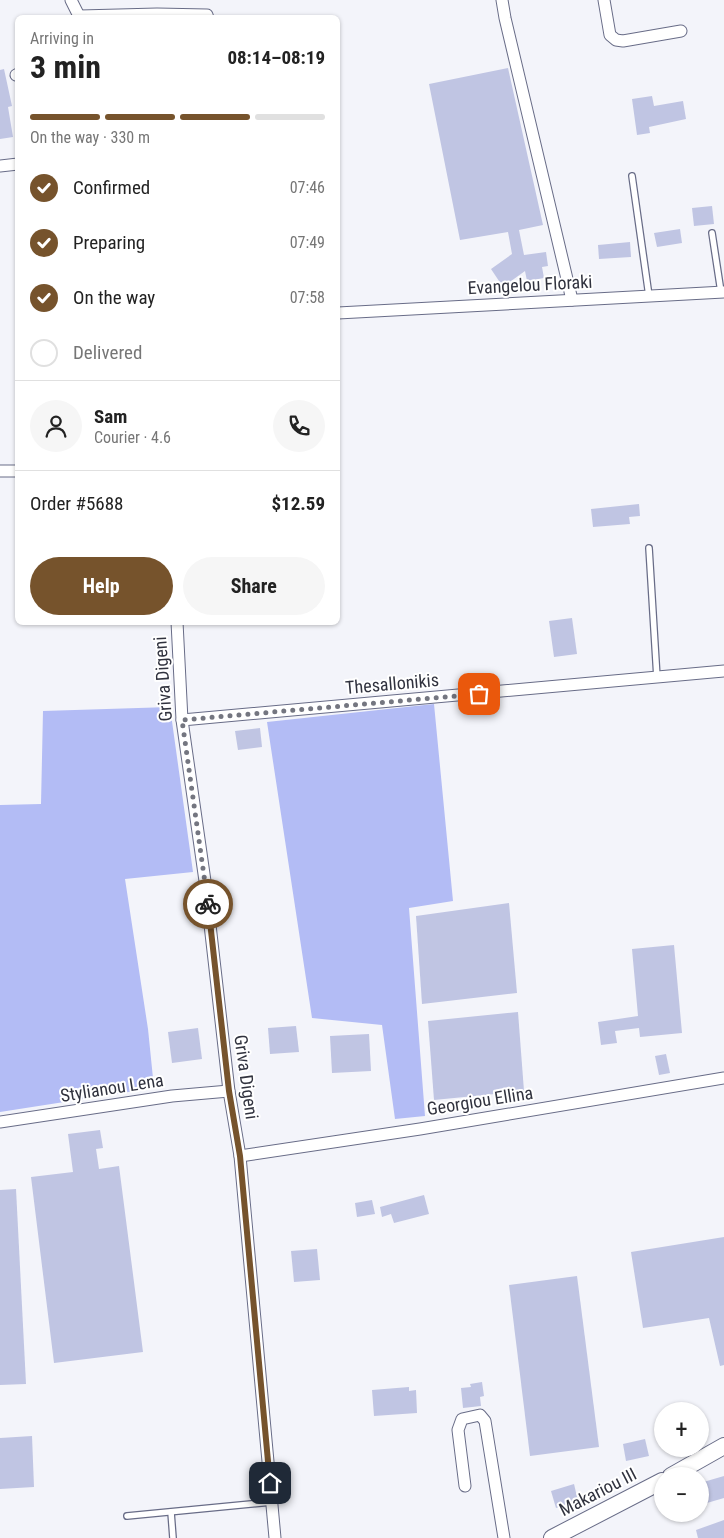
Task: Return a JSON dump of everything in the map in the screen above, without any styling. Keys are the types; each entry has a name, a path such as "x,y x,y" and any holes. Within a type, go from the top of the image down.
{"main road":[{"path":"687,1467 724,1446"},
{"name":"Makariou III","path":"552,1538 654,1485"}],"street":[{"path":"71,0 79,15"},
{"path":"502,0 572,300"},
{"path":"604,0 610,34 616,40 623,41 681,31"},
{"path":"131,15 207,15"},
{"path":"0,166 15,164"},
{"name":"Evangelou Floraki","path":"340,313 722,292"},
{"path":"0,471 15,470"},
{"name":"Griva Digeni","path":"177,625 182,720 205,881 229,1091 240,1156 275,1538"},
{"name":"Thesallonikis","path":"182,720 724,671"},
{"name":"Georgiou Ellina","path":"240,1156 420,1129 724,1078"},
{"name":"Stylianou Lena","path":"0,1122 172,1096 229,1091"},
{"path":"465,1486 458,1430 459,1424 462,1419 480,1416 485,1421 504,1538"}],"lane":[{"path":"632,176 649,296"},
{"path":"712,233 722,292"},
{"path":"648,548 657,678"},
{"path":"127,1516 272,1502"},
{"path":"171,1512 173,1538"}],"shaded area":[{"path":"434,704 453,901 409,908 425,1116 395,1119 382,1025 312,1018 267,722"},
{"path":"170,707 193,872 125,879 148,1029 154,1088 0,1112 0,805 41,804 43,711"}],"building":[{"path":"508,68 543,225 519,230 524,255 546,252 548,266 542,267 544,278 527,281 525,271 503,287 491,269 512,254 508,232 460,240 429,84"},
{"path":"4,69 12,106 8,107 13,137 0,139 0,70"},
{"path":"652,96 654,106 683,101 686,119 649,127 650,133 637,135 632,99"},
{"path":"712,206 714,224 694,226 692,208"},
{"path":"680,229 682,243 657,247 654,233"},
{"path":"630,242 631,257 599,259 598,245"},
{"path":"639,504 640,516 629,517 630,524 593,527 591,509"},
{"path":"572,618 577,654 554,657 549,621"},
{"path":"260,728 262,747 238,750 235,731"},
{"path":"509,903 517,993 422,1004 416,916"},
{"path":"674,945 682,1033 640,1037 639,1028 615,1031 617,1043 601,1045 598,1022 638,1016 632,949"},
{"path":"518,1012 524,1091 434,1100 428,1021"},
{"path":"296,1026 299,1052 270,1054 268,1028"},
{"path":"198,1028 202,1059 172,1063 168,1032"},
{"path":"369,1034 371,1071 332,1073 330,1036"},
{"path":"666,1054 670,1073 659,1075 655,1056"},
{"path":"100,1130 103,1148 96,1149 99,1169 119,1166 143,1352 54,1363 31,1177 73,1172 68,1134"},
{"path":"16,1189 26,1384 0,1385 0,1190"},
{"path":"424,1195 429,1214 394,1223 391,1214 382,1217 380,1207"},
{"path":"372,1200 375,1214 357,1217 355,1203"},
{"path":"724,1237 724,1365 720,1366 709,1318 643,1328 631,1252"},
{"path":"317,1249 320,1280 294,1282 291,1251"},
{"path":"577,1276 599,1447 530,1456 509,1285"},
{"path":"482,1382 484,1396 480,1397 481,1406 463,1408 461,1388 471,1387 470,1384"},
{"path":"409,1387 409,1391 416,1390 417,1413 374,1416 372,1390"},
{"path":"32,1436 34,1487 0,1489 0,1438"},
{"path":"645,1439 649,1456 626,1461 623,1444"},
{"path":"724,1476 724,1498 709,1502 709,1480"},
{"path":"574,1484 578,1501 556,1508 551,1491"},
{"path":"724,1520 724,1538 698,1538 696,1530"}],"way so far":[{"path":"208,904 182,720 479,694"}],"route":[{"path":"208,904 229,1091 240,1156 270,1483"}]}
